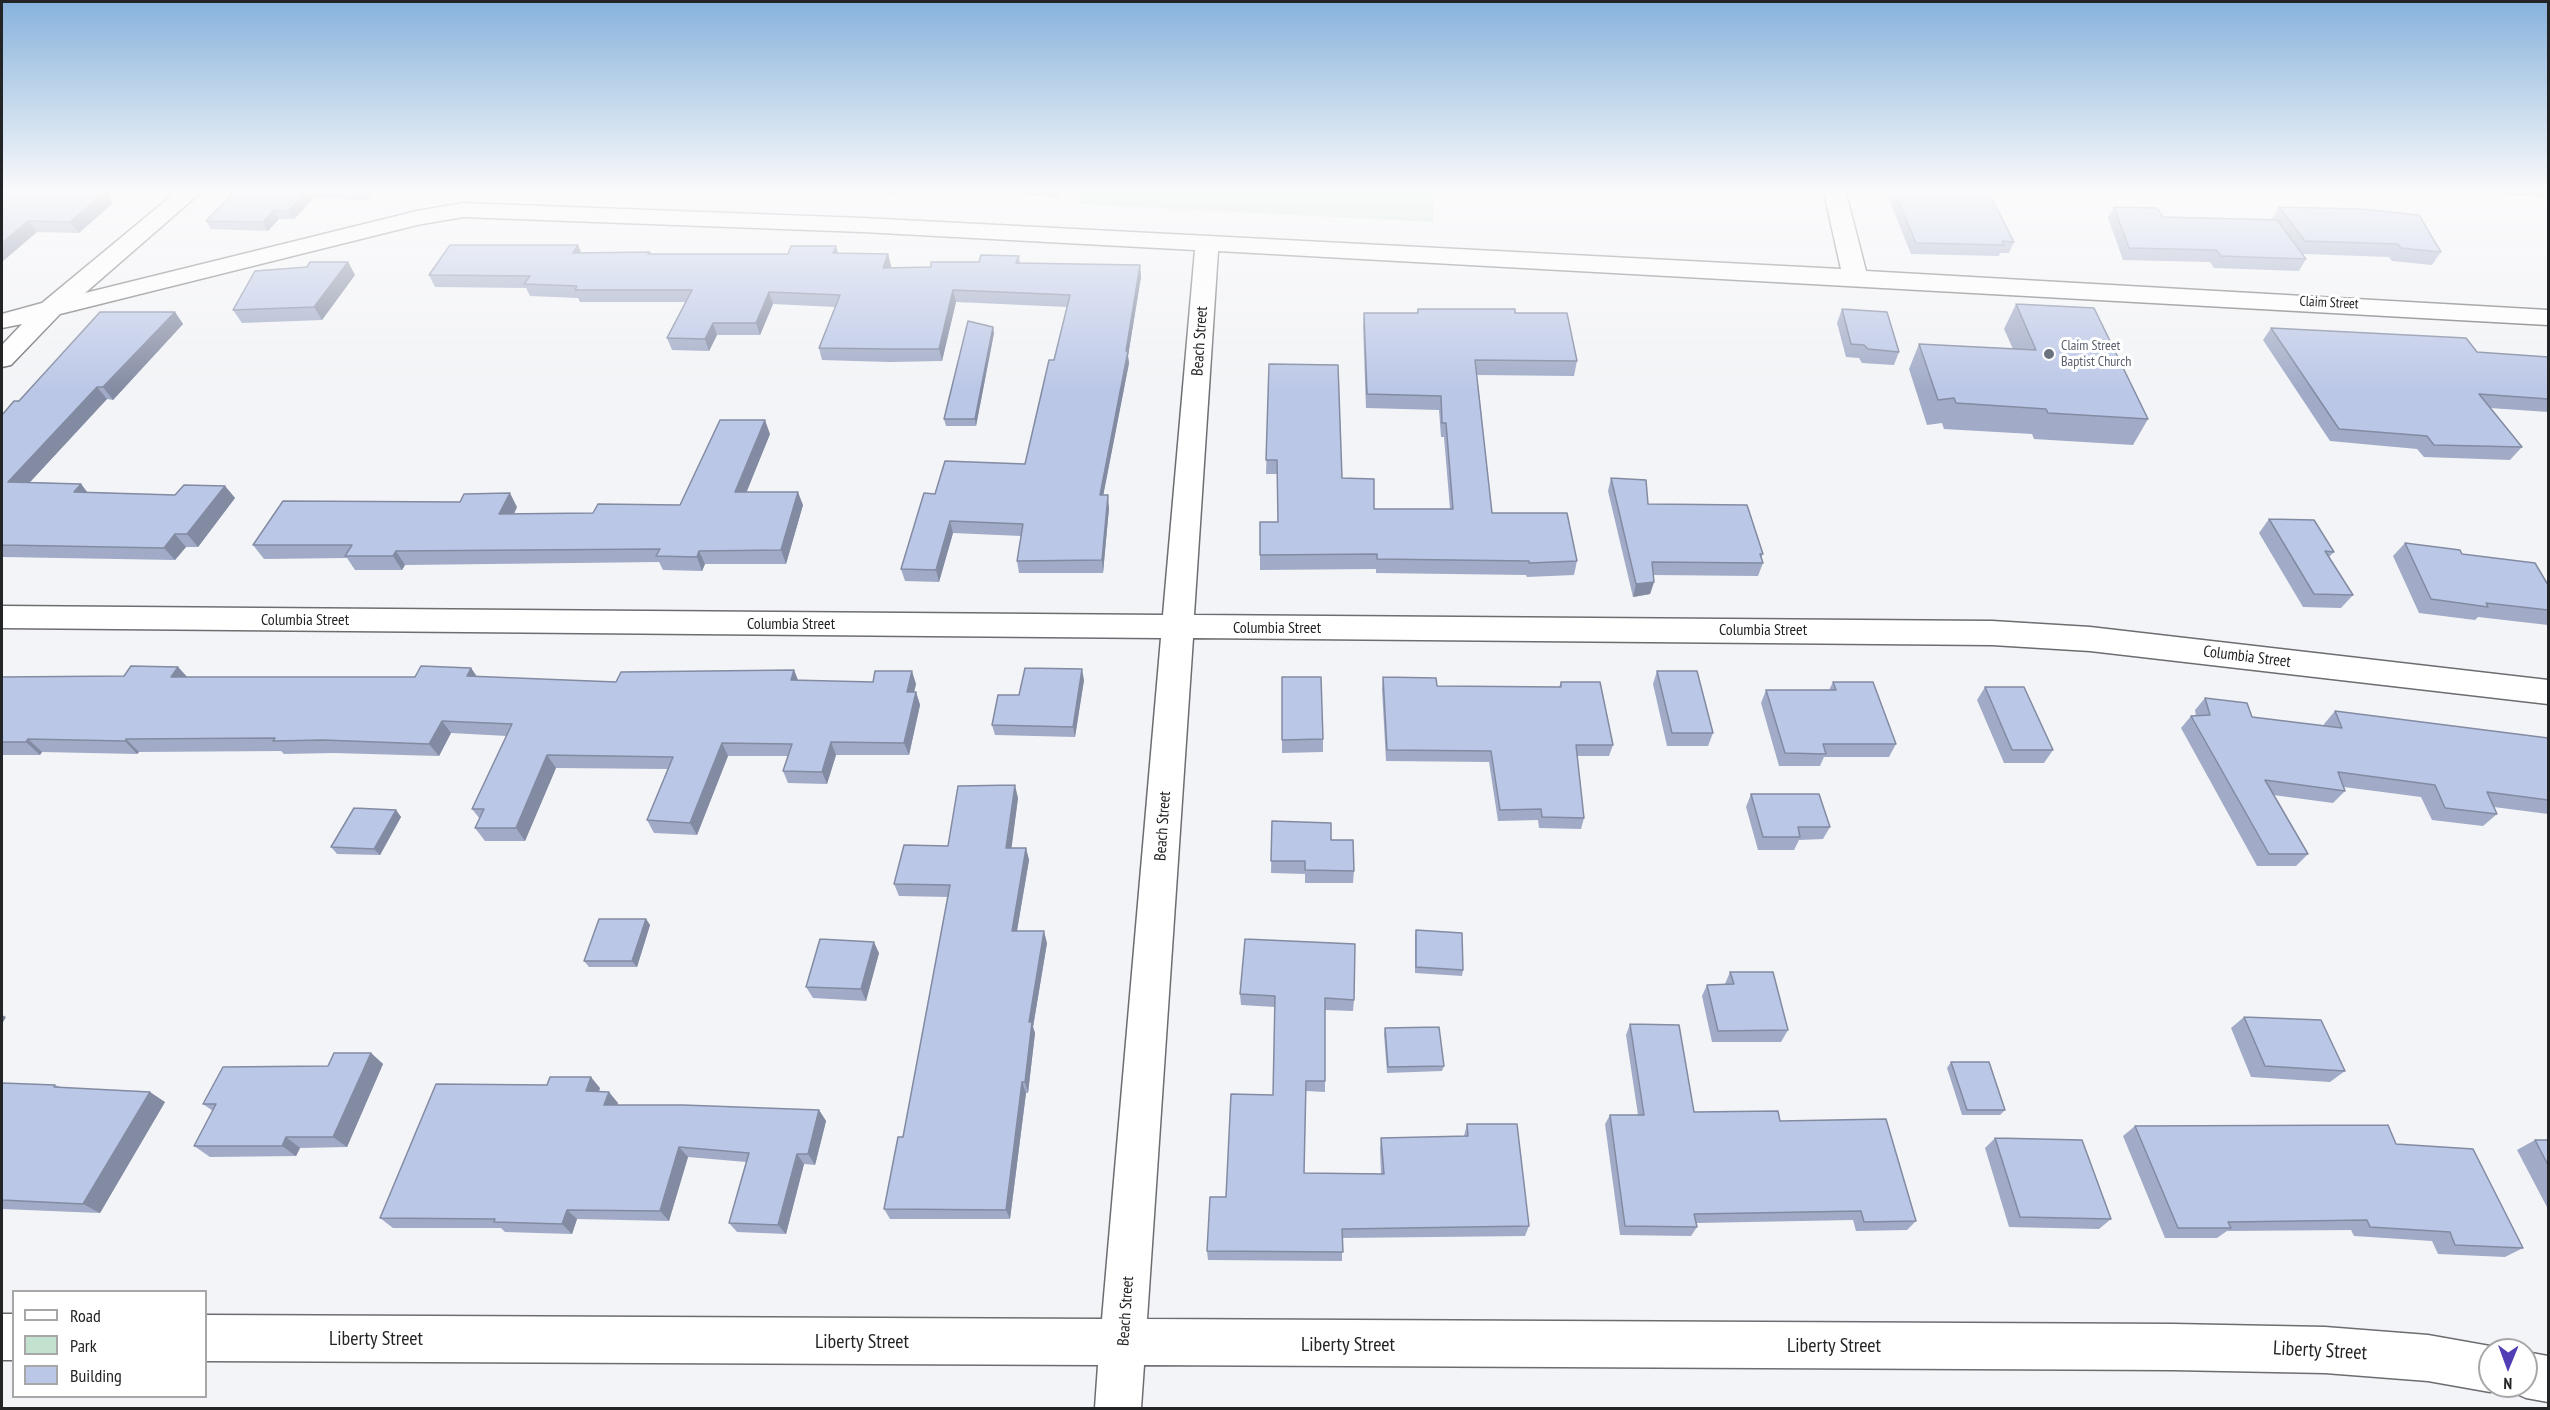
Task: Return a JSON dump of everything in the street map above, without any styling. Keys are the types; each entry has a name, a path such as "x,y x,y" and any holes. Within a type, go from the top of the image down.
{"street":[{"path":"2,359 51,309 111,259"},
{"name":"Claim Street","path":"2,321 258,259"},
{"name":"Beach Street","path":"1118,1408 1206,259"},
{"name":"Claim Street","path":"1498,259 2548,317"},
{"path":"1851,259 1855,277"},
{"name":"Columbia Street","path":"2,617 1992,633 2090,639 2548,692"},
{"name":"Liberty Street","path":"207,1338 2149,1347 2325,1350 2428,1358 2478,1367"}],"building":[{"path":"440,259 886,259 883,268 931,267 931,262 979,262 980,259 1018,259 1016,263 1140,265 1126,351 1128,351 1100,495 1108,495 1102,560 1017,561 1023,524 950,521 936,570 901,569 924,493 935,494 945,461 1025,464 1049,360 1054,360 1070,295 953,290 939,349 819,348 840,295 769,292 756,323 713,323 705,339 667,338 692,290 575,290 577,286 524,284 530,276 429,275"},
{"path":"310,262 348,262 314,307 233,310 255,271 307,267"},
{"path":"2016,304 2094,308 2148,419 2048,413 2046,409 1956,403 1954,398 1938,400 1919,344 2036,350"},
{"path":"1418,309 1515,309 1515,313 1567,313 1577,361 1475,360 1492,513 1567,513 1577,561 1529,563 1529,561 1377,559 1377,554 1260,555 1260,522 1278,522 1277,460 1266,460 1269,364 1338,365 1342,478 1374,479 1374,509 1453,509 1446,423 1442,423 1441,396 1367,394 1364,313 1418,313"},
{"path":"1842,309 1887,312 1899,352 1868,349 1864,345 1851,344"},
{"path":"100,312 175,312 103,387 97,387 8,482 81,484 74,492 175,495 184,485 225,486 187,534 175,534 164,548 2,545 2,415 14,401 19,401"},
{"path":"968,321 993,327 975,419 944,419"},
{"path":"2271,328 2466,338 2477,352 2548,357 2548,399 2479,394 2522,447 2434,445 2427,436 2339,429"},
{"path":"720,420 765,420 735,492 798,492 781,550 699,551 697,557 656,556 660,549 396,551 393,556 345,556 352,545 253,545 283,501 460,502 464,494 510,493 499,514 593,513 598,504 680,505"},
{"path":"1611,478 1646,480 1648,504 1747,505 1763,554 1760,554 1763,563 1652,562 1654,582 1636,584"},
{"path":"2269,519 2314,520 2334,552 2325,551 2353,595 2314,594"},
{"path":"2405,543 2460,550 2462,554 2535,563 2548,585 2548,610 2486,603 2488,607 2431,599"},
{"path":"131,666 178,667 171,677 415,677 421,666 471,668 467,676 616,682 621,672 794,670 791,680 873,682 875,671 912,671 907,692 916,692 904,743 831,742 822,772 783,771 792,744 722,743 690,823 647,820 673,757 547,755 516,828 475,828 484,809 472,809 512,724 442,721 429,744 323,740 273,741 275,738 126,739 125,741 28,739 26,742 2,742 2,677 124,676"},
{"path":"1025,668 1082,669 1073,727 992,725 998,695 1019,695"},
{"path":"1657,671 1697,671 1713,733 1672,733"},
{"path":"1282,677 1321,677 1323,739 1282,740"},
{"path":"1383,677 1436,678 1437,686 1561,687 1561,682 1600,682 1613,745 1576,745 1584,818 1542,817 1541,809 1500,810 1491,751 1387,750"},
{"path":"1833,682 1873,682 1896,744 1823,744 1826,754 1785,753 1766,690 1836,690"},
{"path":"1985,687 2024,687 2053,750 2012,750"},
{"path":"2205,698 2247,703 2252,717 2342,728 2335,711 2548,738 2548,800 2487,792 2497,814 2445,808 2435,785 2338,772 2345,791 2265,780 2308,854 2269,854 2191,716 2210,715"},
{"path":"1015,785 1006,848 1026,848 1012,931 1044,931 1029,1022 1032,1022 1025,1082 1022,1082 1006,1210 884,1209 898,1137 903,1137 950,885 894,884 904,845 948,846 958,786"},
{"path":"1751,794 1819,794 1830,827 1798,827 1800,837 1763,837"},
{"path":"354,808 396,810 374,849 331,847"},
{"path":"1272,821 1331,823 1331,840 1353,840 1354,871 1305,870 1305,861 1271,861"},
{"path":"599,919 646,919 632,961 584,961"},
{"path":"1416,930 1462,933 1463,970 1416,967"},
{"path":"820,939 874,942 861,989 806,987"},
{"path":"1245,939 1355,944 1354,1000 1325,998 1325,1081 1306,1081 1304,1173 1384,1174 1381,1138 1468,1136 1467,1124 1517,1124 1529,1226 1342,1229 1343,1252 1207,1251 1210,1197 1226,1197 1231,1094 1273,1095 1275,996 1240,994"},
{"path":"1730,972 1773,972 1788,1030 1718,1031 1707,985 1734,984"},
{"path":"2244,1017 2321,1020 2345,1071 2265,1066"},
{"path":"1630,1024 1679,1025 1694,1112 1778,1111 1780,1121 1886,1119 1916,1221 1864,1222 1861,1211 1694,1214 1697,1227 1625,1226 1610,1115 1644,1115"},
{"path":"1439,1027 1444,1066 1388,1067 1385,1028"},
{"path":"334,1053 371,1053 333,1137 286,1137 282,1146 194,1146 216,1104 203,1104 223,1067 328,1066"},
{"path":"1951,1062 1989,1062 2005,1110 1967,1110"},
{"path":"550,1077 591,1077 586,1091 609,1092 604,1105 683,1105 819,1110 808,1154 797,1154 778,1225 729,1223 749,1153 679,1147 660,1211 567,1210 562,1224 494,1222 495,1219 380,1218 436,1084 547,1085"},
{"path":"2,1083 150,1092 83,1204 2,1200"},
{"path":"2388,1125 2396,1144 2473,1149 2523,1248 2455,1245 2450,1232 2370,1227 2367,1220 2228,1222 2231,1228 2178,1228 2135,1126"},
{"path":"1995,1138 2082,1140 2111,1219 2020,1217"},
{"path":"2535,1140 2548,1140 2548,1165"}],"place":[{"name":"Claim Street Baptist Church","path":"2049,354"}]}
